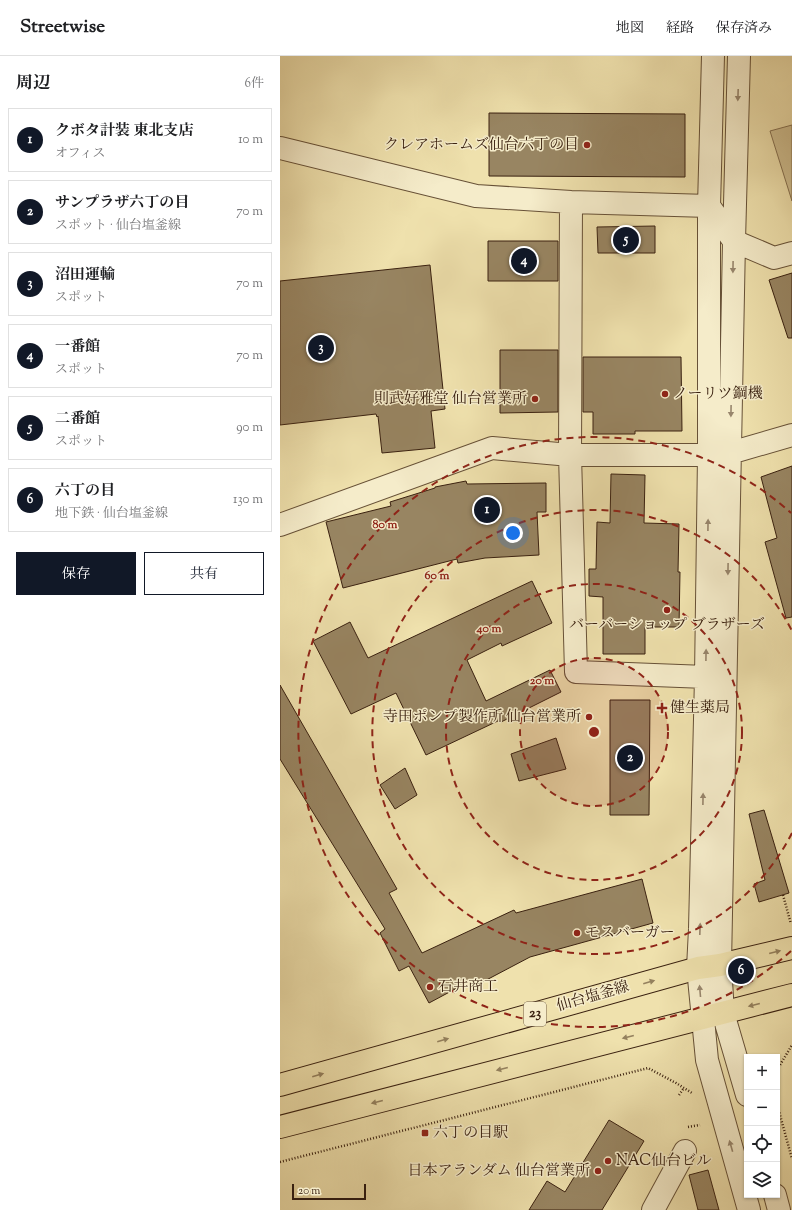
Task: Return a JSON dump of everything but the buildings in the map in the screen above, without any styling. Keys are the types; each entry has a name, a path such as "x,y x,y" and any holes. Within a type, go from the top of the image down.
{"main road":[{"name":"仙台塩釜線","path":"280,1085 698,968 720,965 792,948"},
{"path":"280,1127 792,995"}],"street":[{"path":"713,56 709,206 709,455 706,677 698,968 707,1060 749,1210"},
{"path":"739,56 720,965 723,1013 746,1090"},
{"path":"280,148 476,196 571,202 709,206"},
{"path":"571,202 570,455 576,672 706,677"},
{"path":"709,206 734,241 774,258 792,253"},
{"path":"730,453 792,435"},
{"path":"280,524 492,448 570,455 709,455"},
{"path":"653,1210 685,1151"},
{"path":"776,1198 779,1210"}],"path":[{"path":"783,895 791,924"},
{"path":"780,1065 792,1045"},
{"path":"280,1162 648,1068 692,1093"},
{"path":"679,1095 684,1088"},
{"path":"780,1115 792,1159"}],"shaded area":[{"path":"792,125 792,201 770,131"}],"place":[{"name":"クレアホームズ仙台六丁の目","path":"587,145"},
{"name":"二番館","path":"626,240"},
{"name":"一番館","path":"524,261"},
{"name":"沼田運輸","path":"321,348"},
{"name":"ノーリツ鋼機","path":"665,394"},
{"name":"則武好雅堂 仙台営業所","path":"535,399"},
{"name":"クボタ計装 東北支店","path":"487,510"},
{"name":"バーバーショップ ブラザーズ","path":"667,610"},
{"name":"健生薬局","path":"662,708"},
{"name":"寺田ポンプ製作所 仙台営業所","path":"589,717"},
{"name":"サンプラザ六丁の目","path":"630,758"},
{"name":"モスバーガー","path":"577,933"},
{"name":"六丁の目","path":"741,971"},
{"name":"石井商工","path":"430,987"},
{"name":"六丁の目駅","path":"425,1133"},
{"name":"NAC仙台ビル","path":"608,1161"},
{"name":"日本アランダム 仙台営業所","path":"598,1171"}]}
